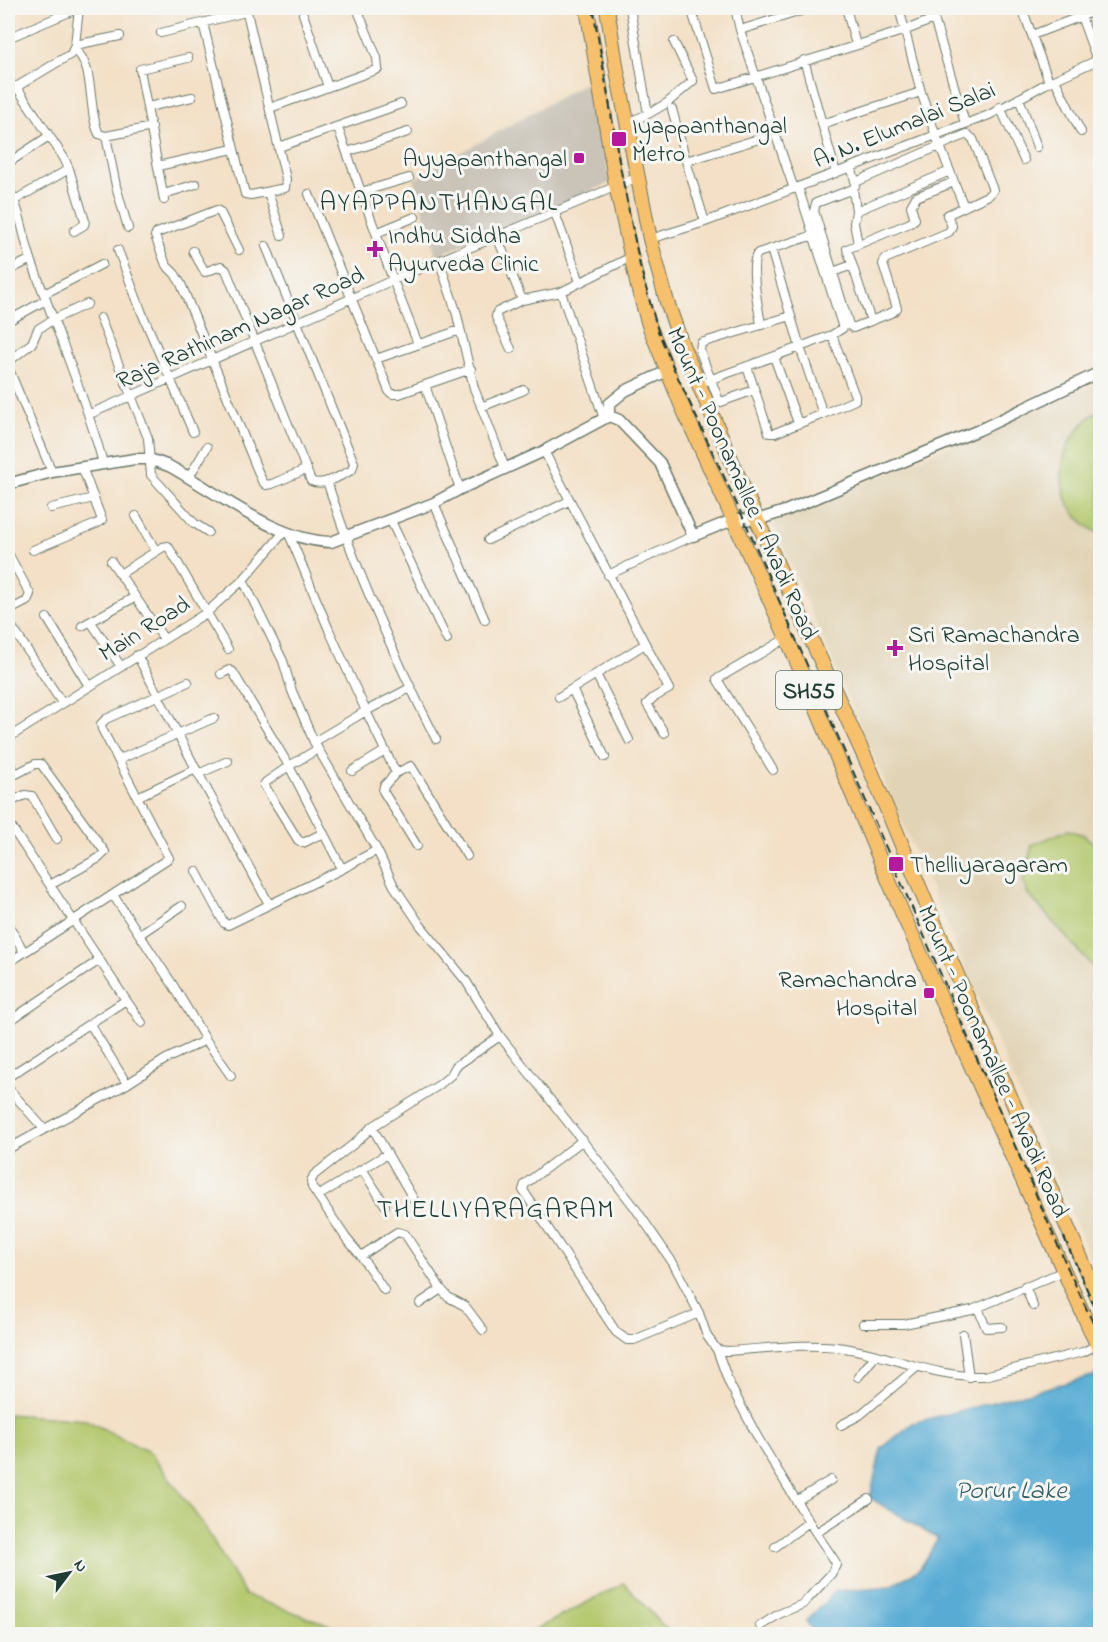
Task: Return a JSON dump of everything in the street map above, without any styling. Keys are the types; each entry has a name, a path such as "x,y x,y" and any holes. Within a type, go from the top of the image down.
{"main road":[{"name":"Mount - Poonamallee - Avadi Road","path":"587,8 616,185 631,257 649,325 787,638 904,916 1099,1346"},
{"name":"Mount - Poonamallee - Avadi Road","path":"607,8 638,177 667,302 704,382 757,520 871,771 934,922 1101,1302"}],"street":[{"path":"8,38 79,8 74,47 67,58 8,92"},
{"path":"270,108 377,70 379,67 357,8"},
{"path":"630,8 648,114"},
{"path":"691,8 716,88 906,30 934,19 965,123"},
{"path":"704,382 832,335 843,328 814,235 775,134 735,8"},
{"path":"741,30 787,11 811,8"},
{"path":"846,8 856,45"},
{"path":"899,8 921,92 964,207"},
{"path":"1022,8 1052,81 1081,132"},
{"path":"1032,35 1080,12 1101,9"},
{"path":"161,33 246,10 287,186 268,192 245,194 203,22"},
{"path":"1080,12 1100,62"},
{"path":"303,14 328,87"},
{"path":"74,47 120,36"},
{"path":"627,123 667,103 693,81 674,42"},
{"path":"74,47 85,64 98,132 106,136 152,128"},
{"path":"188,58 140,69 164,197 196,184"},
{"path":"804,60 836,173"},
{"name":"A. N. Elumalai Salai","path":"651,239 705,222 936,136 988,115 1052,81 1100,62"},
{"path":"16,86 69,169 85,221 84,225 74,231"},
{"path":"822,124 921,92"},
{"path":"148,107 192,97"},
{"path":"1018,98 1037,147"},
{"path":"279,147 401,104"},
{"path":"1000,107 1024,160"},
{"path":"672,110 705,222"},
{"path":"338,128 418,344"},
{"path":"347,152 408,132"},
{"path":"686,161 775,134"},
{"path":"962,135 970,136 993,187 992,193 947,215 952,226 949,232 885,259 883,264 897,308 871,321 850,327 815,214 816,202 940,146 962,135"},
{"path":"8,163 49,136"},
{"path":"106,136 116,186 128,228"},
{"path":"158,166 233,149"},
{"path":"852,167 856,211 854,223 858,244"},
{"path":"15,201 69,169"},
{"path":"856,211 950,171"},
{"name":"Raja Rathinam Nagar Road","path":"90,414 439,260 638,177"},
{"path":"361,192 409,178"},
{"path":"871,321 847,249 913,221 915,219 912,203 916,197 954,182"},
{"path":"8,187 15,201 31,259 90,414 104,463"},
{"path":"268,192 282,236"},
{"path":"309,194 392,394 399,394 471,369"},
{"path":"239,250 217,210 154,236 164,263 180,284 262,481 266,485 272,484 307,469"},
{"path":"555,213 580,282"},
{"path":"376,233 415,217"},
{"path":"761,325 753,262 758,252 814,235"},
{"path":"497,236 522,300"},
{"path":"193,251 205,272 221,266 226,270 307,469 314,483 327,481 352,470 354,463 266,246"},
{"path":"771,249 823,414"},
{"path":"118,250 142,314 193,432"},
{"path":"511,349 496,314 522,300 561,292 631,257"},
{"path":"8,271 31,259"},
{"path":"439,260 471,369 474,388 505,468"},
{"path":"8,321 102,264"},
{"path":"833,272 852,265"},
{"path":"561,292 607,418"},
{"path":"8,362 32,343 38,329 87,304"},
{"path":"754,390 722,402 717,398 704,382 700,343 791,316"},
{"path":"100,318 148,438 151,475 194,523 208,532"},
{"path":"376,359 460,330"},
{"path":"747,367 769,433 775,433 855,400 832,335"},
{"path":"774,357 798,423"},
{"path":"8,367 52,472"},
{"path":"607,418 609,404 625,392 667,370"},
{"path":"608,576 735,519 757,520 785,511 979,430 1101,372"},
{"path":"425,385 460,489"},
{"path":"481,407 524,390"},
{"path":"8,484 52,472 104,463 148,459 169,466 287,533 314,541 332,542 434,503 544,451 607,418 619,420 660,463 693,536"},
{"path":"189,477 207,447"},
{"path":"544,451 669,689 647,704 664,733"},
{"path":"33,550 99,523 101,517 82,467"},
{"path":"327,481 344,537 410,688 436,739"},
{"path":"51,508 94,498"},
{"path":"488,540 569,501"},
{"path":"434,503 485,620"},
{"path":"136,516 156,551"},
{"path":"391,521 447,640"},
{"path":"287,533 396,773"},
{"name":"Main Road","path":"10,736 206,613 243,580 287,533"},
{"path":"120,574 165,546 169,548 228,650"},
{"path":"8,553 30,594 27,601 8,611"},
{"path":"111,561 165,639"},
{"path":"243,580 283,661 299,709 316,745 377,850 402,900 466,981 500,1036 633,1205 673,1263 699,1313 707,1336 717,1350 729,1383 796,1501 835,1561 834,1570 803,1604 779,1614 760,1626"},
{"path":"82,627 135,597"},
{"path":"46,618 89,686"},
{"path":"8,621 62,703"},
{"path":"91,622 120,665"},
{"path":"773,770 717,679 787,638"},
{"path":"559,697 645,644"},
{"path":"137,655 269,904"},
{"path":"220,674 229,670 233,672 289,766 342,869"},
{"path":"596,674 628,740"},
{"path":"8,963 169,858 102,729 103,721 188,682"},
{"path":"323,833 306,842 300,842 265,788 266,782 366,711 410,688"},
{"path":"572,689 605,758"},
{"path":"118,760 214,718"},
{"path":"8,726 10,736"},
{"path":"352,771 385,751"},
{"path":"8,761 16,774 35,764 41,764 105,852 99,858 50,885"},
{"path":"137,797 197,771 228,761"},
{"path":"417,846 383,791 384,786 396,773 411,766 467,856"},
{"path":"8,803 25,795 32,796 57,838"},
{"path":"8,822 72,922 142,1023"},
{"path":"196,871 226,925 231,925 377,850"},
{"path":"113,895 231,1076"},
{"path":"140,934 182,906"},
{"path":"8,924 24,952"},
{"path":"8,1022 98,961"},
{"path":"8,1077 126,1000"},
{"path":"90,1024 126,1084"},
{"path":"384,1290 318,1196 311,1184 314,1175 356,1143 372,1127 439,1085 451,1075 456,1066 500,1036"},
{"path":"8,1149 126,1084 166,1059 206,1040"},
{"path":"8,1088 43,1128"},
{"path":"372,1127 414,1200"},
{"path":"583,1140 525,1184 522,1190 616,1332 627,1340 634,1340 699,1313"},
{"path":"318,1196 387,1154"},
{"path":"362,1169 385,1205"},
{"path":"361,1256 394,1233 401,1231 441,1289 448,1297 465,1306 483,1330"},
{"path":"864,1324 904,1324 978,1308 1064,1271"},
{"path":"1025,1286 1033,1306"},
{"path":"420,1303 441,1289"},
{"path":"978,1308 986,1328 1002,1327"},
{"path":"963,1334 969,1377"},
{"path":"717,1350 814,1346 843,1348 876,1355 916,1368 969,1377 984,1376 1053,1360 1099,1346"},
{"path":"858,1377 876,1355"},
{"path":"841,1425 860,1415 916,1368"},
{"path":"796,1501 831,1480"},
{"path":"816,1533 868,1499"},
{"path":"774,1545 808,1521"}],"shaded area":[{"path":"592,79 610,183 436,256 414,179"},
{"path":"1100,382 1100,1279 772,522"}],"green space":[{"path":"1100,410 1100,534 1083,522 1070,507 1064,490 1062,473 1065,455 1072,438 1084,423"},
{"path":"1068,830 1084,835 1100,849 1100,975 1028,894 1023,882 1032,845"},
{"path":"8,1414 86,1420 151,1453 205,1527 245,1595 355,1634 22,1634 8,1630"},
{"path":"624,1583 671,1634 527,1634"}],"water":[{"name":"Porur Lake","path":"1100,1374 1100,1634 815,1634 806,1621 836,1591 891,1586 920,1569 938,1539 870,1498 881,1449 913,1423"}],"railway":[{"path":"593,8 619,161 640,266 658,331 747,526 1100,1338"},
{"path":"1064,1237 1093,1303"}],"place":[{"name":"Iyappanthangal Metro","path":"619,139"},
{"name":"Ayyapanthangal","path":"579,158"},
{"name":"Indhu Siddha Ayurveda Clinic","path":"375,249"},
{"name":"Sri Ramachandra Hospital","path":"895,648"},
{"name":"Thelliyaragaram","path":"896,864"},
{"name":"Ramachandra Hospital","path":"929,993"}],"district":[{"name":"AYAPPANTHANGAL","path":"439,201"},
{"name":"THELLIYARAGARAM","path":"496,1208"}]}
